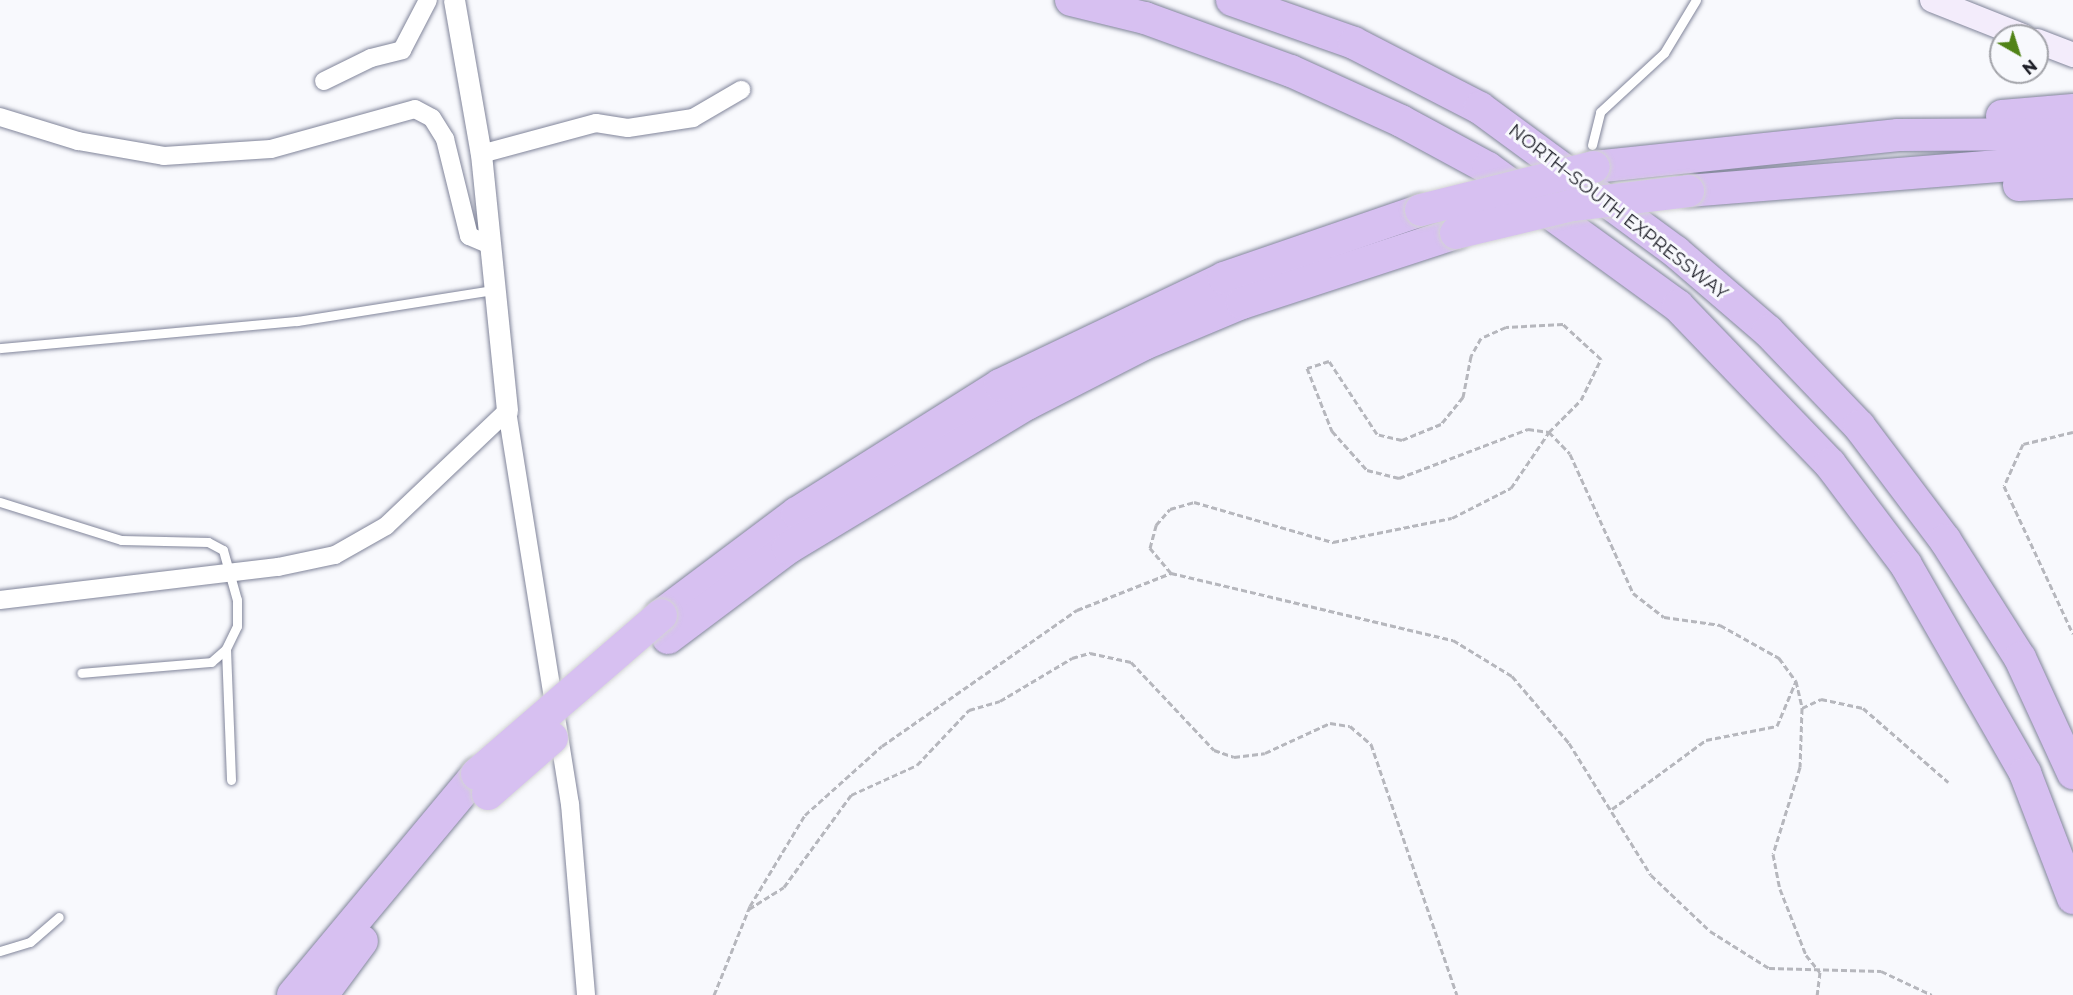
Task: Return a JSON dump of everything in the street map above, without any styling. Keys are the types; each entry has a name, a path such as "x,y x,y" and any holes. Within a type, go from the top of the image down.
{"highway":[{"name":"NORTH–SOUTH EXPRESSWAY","path":"1071,0 1145,18 1291,71 1401,121 1488,168 1678,306 1830,464 1906,565 2025,773 2073,898"},
{"name":"NORTH–SOUTH EXPRESSWAY","path":"1232,0 1354,43 1480,108 1676,252 1768,331 1859,426 1945,540 2020,658 2073,773"},
{"path":"1898,135 1934,123 2073,110"},
{"path":"293,995 482,784 665,626 797,513 1000,385 1224,278 1421,210 1536,178 1670,155 1898,135 2073,135"},
{"path":"665,626 788,548 1027,404 1144,344 1297,284 1456,233 1573,205 1688,191 2073,160"},
{"path":"1688,191 1819,193 2073,182"},
{"path":"322,995 482,784"}],"main road":[{"path":"1932,0 1993,24"},
{"path":"2049,46 2073,55"}],"street":[{"path":"324,81 371,58 402,50 428,0"},
{"path":"454,0 481,154 492,290 507,411 570,804 586,995"},
{"path":"481,154 596,123 628,128 693,118 741,90"},
{"path":"0,117 78,141 164,156 271,150 415,109 432,118 445,139 469,236 490,245"},
{"path":"0,600 230,572 335,555 386,526 507,411"}],"lane":[{"path":"1592,145 1600,112 1664,53 1696,0"},
{"path":"0,348 297,321 492,290"},
{"path":"0,502 121,540 217,544 230,572 237,626 226,649 212,662 81,673"},
{"path":"226,649 231,780"},
{"path":"0,951 30,942 58,917"}],"path":[{"path":"1817,995 1820,972 1806,955 1780,889 1773,854 1800,767 1802,708 1796,681 1779,658 1720,625 1664,617 1633,593 1570,454 1548,432 1528,429 1399,478 1367,470 1332,432 1307,368 1329,361 1377,434 1402,440 1441,424 1462,397 1471,356 1481,338 1506,327 1563,324 1601,359 1581,400 1548,432 1511,488 1441,521 1333,542 1194,501 1170,509 1156,525 1149,549 1171,573 1453,640 1512,676 1569,743 1652,874 1710,931 1769,968 1820,972 1881,971 1932,995"},
{"path":"2073,432 2023,444 2004,486 2073,634"},
{"path":"714,995 749,909 805,815 882,746 1077,609 1171,573"},
{"path":"749,909 784,887 850,795 917,765 969,710 1000,701 1072,658 1090,653 1131,662 1214,750 1234,757 1265,753 1330,723 1350,726 1371,744 1457,995"},
{"path":"1612,809 1706,740 1777,726 1796,681"},
{"path":"1802,708 1821,699 1863,708 1948,782"}]}
